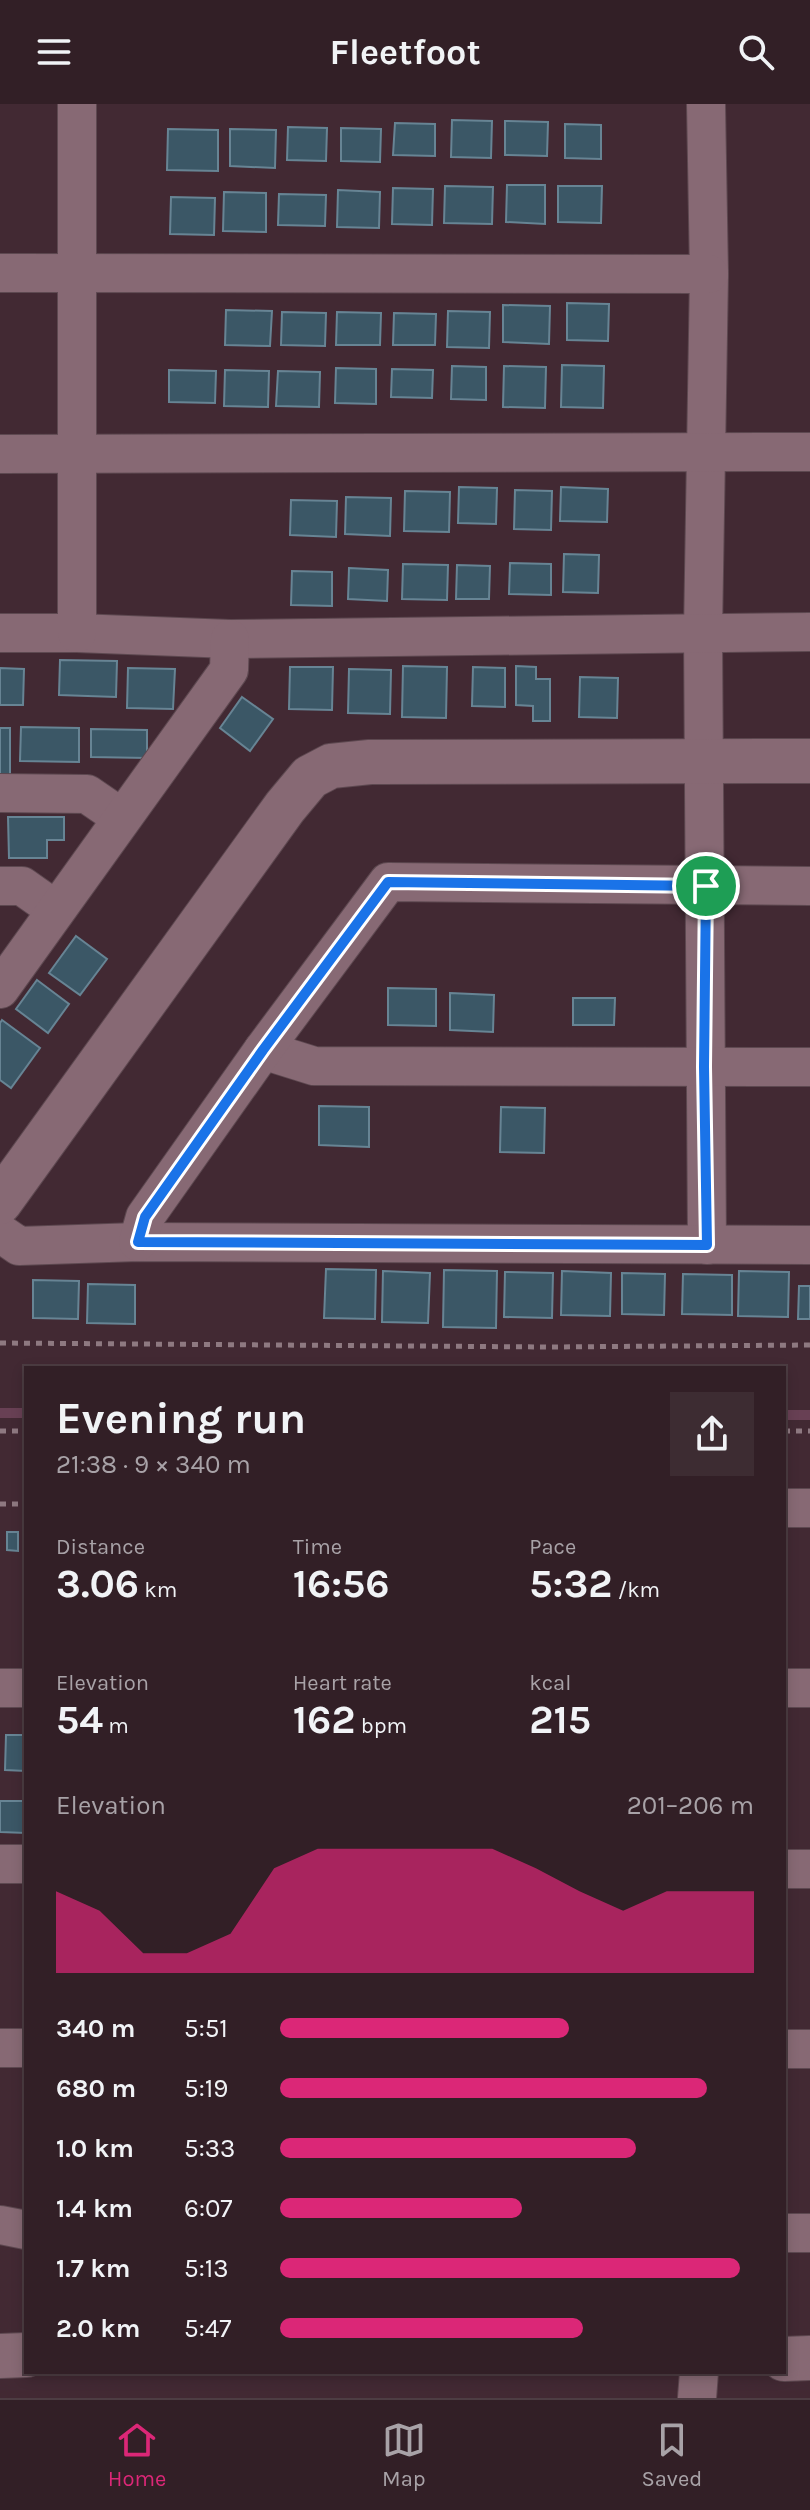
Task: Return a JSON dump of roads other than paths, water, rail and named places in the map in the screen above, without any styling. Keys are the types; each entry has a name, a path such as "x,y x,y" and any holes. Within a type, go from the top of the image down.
{"street":[{"path":"77,104 77,633"},
{"path":"706,104 709,274 703,632 707,1245"},
{"path":"0,273 709,274"},
{"path":"0,454 810,452"},
{"path":"0,633 230,639 810,632"},
{"path":"0,989 229,670 230,639"},
{"path":"0,1202 275,820 310,777 331,766 370,762 810,761"},
{"path":"0,793 87,794 122,818"},
{"path":"138,1242 145,1217 263,1050 388,882 810,886"},
{"path":"0,886 22,886 56,910"},
{"path":"263,1050 314,1066 810,1067"},
{"path":"0,1233 19,1246 138,1242 810,1245"},
{"path":"786,1508 810,1508"},
{"path":"0,1688 24,1688"},
{"path":"786,1688 810,1688"},
{"path":"0,1864 24,1864"},
{"path":"786,1869 810,1869"},
{"path":"0,2048 24,2048"},
{"path":"786,2049 810,2049"},
{"path":"0,2225 24,2230"},
{"path":"786,2233 810,2233"},
{"path":"0,2356 24,2355"},
{"path":"786,2359 810,2358"},
{"path":"697,2398 699,2374"}],"waterway":[{"path":"0,1413 24,1413"},
{"path":"786,1415 810,1415"}]}
